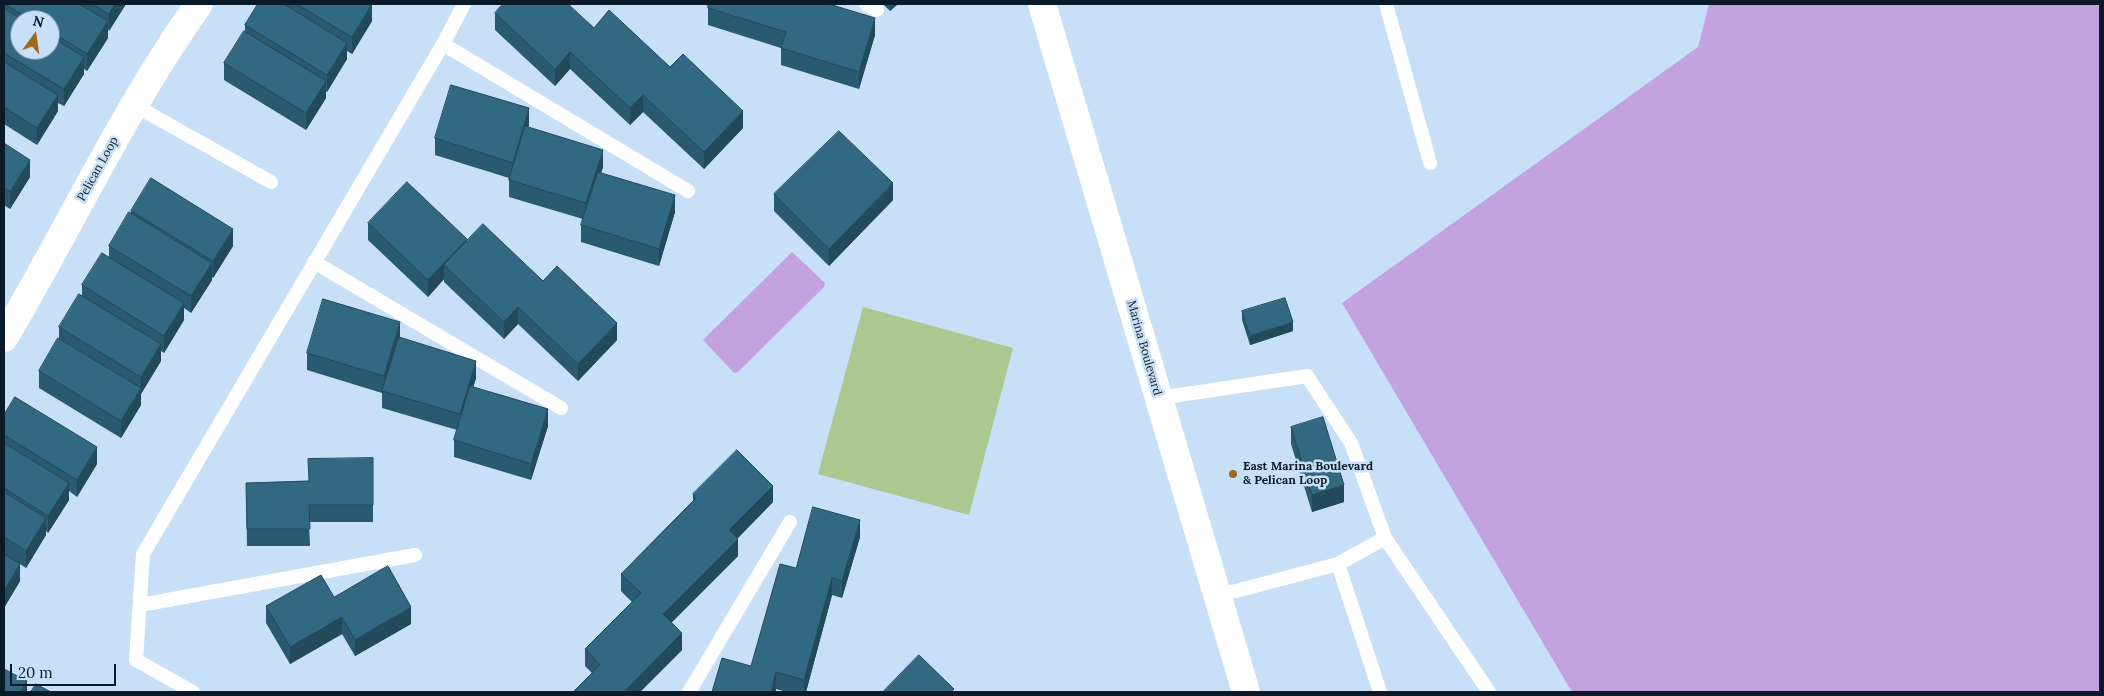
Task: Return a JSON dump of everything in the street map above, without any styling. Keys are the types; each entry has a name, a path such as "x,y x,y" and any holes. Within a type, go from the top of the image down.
{"street":[{"name":"Pelican Loop","path":"4,338 134,105 173,40 198,4"},
{"name":"Marina Boulevard","path":"1042,4 1246,692"}],"lane":[{"path":"193,692 136,660 143,554 443,44 464,4"},
{"path":"1386,4 1430,163"},
{"path":"443,44 688,191"},
{"path":"134,105 271,182"},
{"path":"314,262 561,408"},
{"path":"1159,398 1307,376 1351,443 1386,538 1488,692"},
{"path":"688,692 790,522"},
{"path":"1218,596 1338,564 1386,538"},
{"path":"140,605 415,555"},
{"path":"1338,564 1380,692"}],"green space":[{"path":"863,307 1013,348 969,515 818,474"}],"shaded area":[{"path":"1709,4 2100,4 2100,692 1572,692 1342,303 1698,47"},
{"path":"792,252 825,283 824,287 738,372 734,373 703,340"}],"building":[{"path":"5,4 79,4 108,21 87,54 60,37 60,10 15,10"},
{"path":"93,4 115,4 109,14"},
{"path":"258,4 284,4 347,43 327,75 245,25"},
{"path":"297,4 372,4 352,37"},
{"path":"503,4 568,4 594,28 609,10 670,67 683,54 743,111 704,152 643,95 630,108 570,52 555,69 495,13"},
{"path":"709,4 829,4 875,18 859,72 781,48 786,32 708,8"},
{"path":"4,8 10,12 10,57 4,53"},
{"path":"244,31 326,81 306,113 224,63"},
{"path":"60,42 84,57 64,89 16,60 60,60"},
{"path":"4,62 58,95 37,128 4,107"},
{"path":"451,85 529,108 513,163 435,138"},
{"path":"525,126 603,150 586,203 509,180"},
{"path":"839,131 893,183 829,249 774,194"},
{"path":"4,143 30,160 10,192 4,188"},
{"path":"598,172 675,195 659,249 581,225"},
{"path":"151,178 233,229 213,261 131,211"},
{"path":"407,182 467,239 428,280 368,223"},
{"path":"129,212 212,263 191,296 109,246"},
{"path":"483,224 543,281 557,266 617,323 578,364 518,307 504,322 444,265"},
{"path":"102,253 184,303 164,336 82,285"},
{"path":"79,294 161,344 141,377 59,327"},
{"path":"1285,298 1293,322 1250,336 1242,311"},
{"path":"323,299 400,322 384,376 307,353"},
{"path":"399,337 476,361 460,414 382,391"},
{"path":"58,338 141,388 121,421 39,371"},
{"path":"470,386 548,409 531,464 454,440"},
{"path":"15,397 97,447 77,480 4,435 4,415"},
{"path":"1323,417 1344,485 1312,495 1291,427"},
{"path":"4,443 69,483 48,516 4,488"},
{"path":"737,450 773,486 729,530 738,539 663,614 682,633 626,690 628,692 573,692 600,665 585,649 641,593 621,574 696,498 693,494"},
{"path":"373,458 373,505 309,505 310,529 247,529 246,483 309,481 308,459"},
{"path":"4,492 46,518 26,551 4,537"},
{"path":"813,507 860,520 842,581 832,578 804,680 776,672 771,692 712,692 722,658 751,666 780,564 796,568"},
{"path":"4,554 20,564 4,591"},
{"path":"388,566 411,607 355,640 342,617 290,647 266,606 321,575 334,597"},
{"path":"919,655 954,689 951,692 883,692"},
{"path":"4,669 27,681 20,692 4,692"},
{"path":"36,684 51,692 31,692"}],"place":[{"name":"East Marina Boulevard & Pelican Loop","path":"1233,474"}]}
